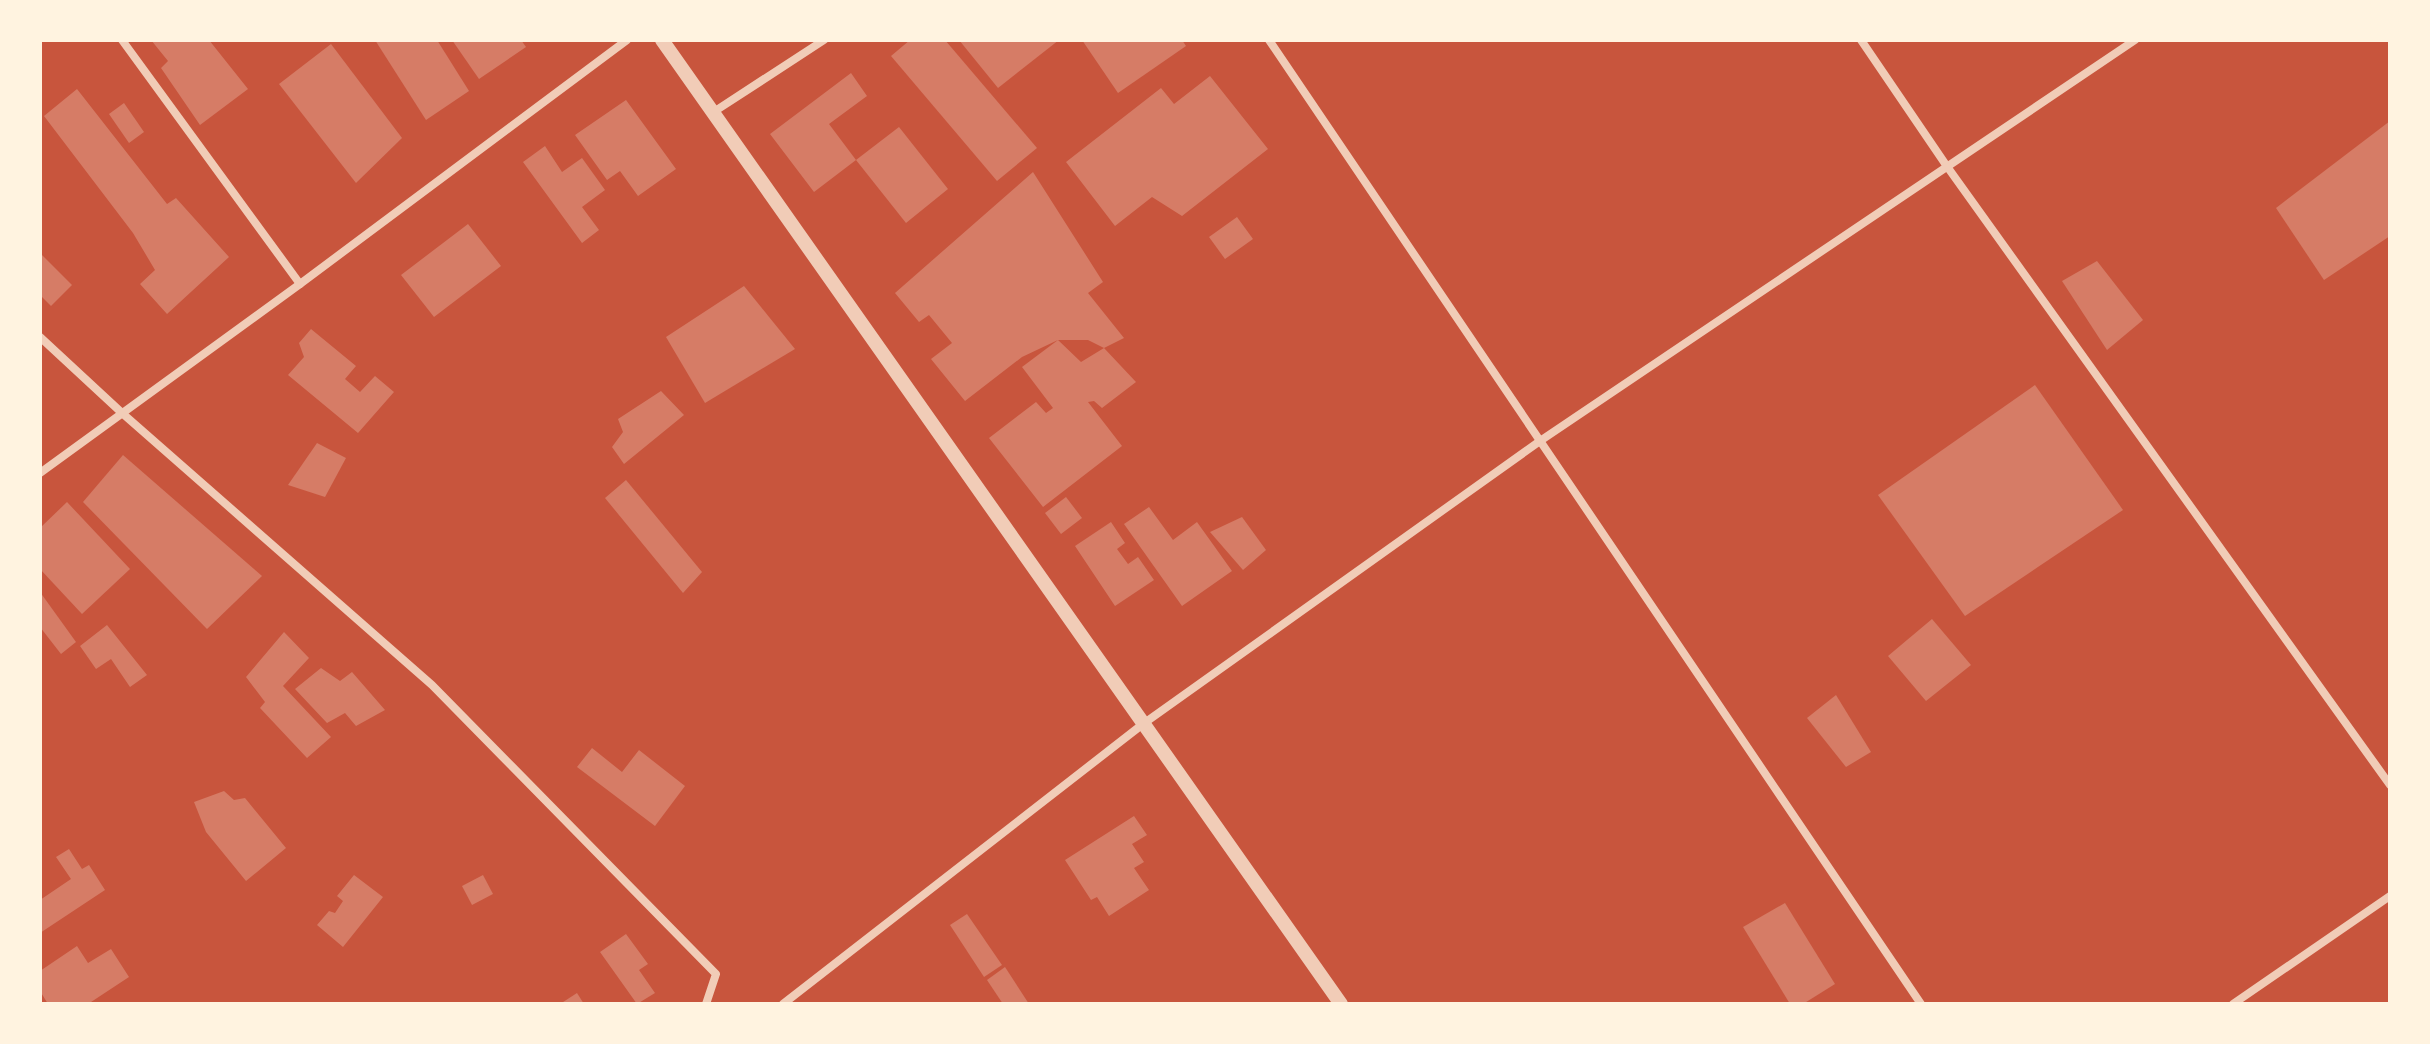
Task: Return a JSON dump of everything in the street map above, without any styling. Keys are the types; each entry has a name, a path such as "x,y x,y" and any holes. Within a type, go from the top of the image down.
{"street":[{"path":"122,40 300,284"},
{"path":"40,473 627,40"},
{"path":"662,40 1341,1004"},
{"path":"712,113 824,40"},
{"path":"1269,40 1921,1004"},
{"path":"1861,40 1946,165 2390,785"},
{"path":"783,1004 1143,724 1540,441 2135,40"},
{"path":"40,337 454,707 716,974 706,1004"},
{"path":"2233,1004 2390,896"}],"building":[{"path":"151,40 209,40 248,89 200,125 161,68 168,61"},
{"path":"375,40 437,40 469,91 426,120"},
{"path":"452,40 521,40 526,47 479,79"},
{"path":"910,40 945,40 1037,148 997,181 891,56"},
{"path":"959,40 1059,40 998,88"},
{"path":"1082,40 1182,40 1186,46 1118,93"},
{"path":"331,44 402,138 356,183 279,84"},
{"path":"851,73 867,96 829,124 856,160 814,192 770,134"},
{"path":"1210,76 1268,149 1182,216 1152,197 1115,226 1066,162 1161,88 1174,104"},
{"path":"77,89 167,204 176,198 229,257 167,314 140,284 155,270 133,233 44,116"},
{"path":"626,100 676,169 638,196 620,171 607,180 575,135"},
{"path":"124,103 144,132 129,143 109,114"},
{"path":"2390,121 2390,236 2324,280 2276,208"},
{"path":"899,127 948,189 906,223 856,160"},
{"path":"545,146 562,172 582,158 605,190 582,207 599,230 582,243 523,162"},
{"path":"1033,172 1103,282 1088,293 1124,338 1104,348 1088,340 1058,340 1022,357 965,401 931,359 952,343 929,315 919,322 895,293"},
{"path":"1237,217 1253,239 1225,259 1209,237"},
{"path":"468,224 501,266 434,317 401,275"},
{"path":"40,253 72,285 51,306 40,295"},
{"path":"2097,261 2143,320 2107,350 2062,281"},
{"path":"744,286 795,349 705,403 666,337"},
{"path":"311,329 356,366 345,379 360,392 375,376 394,392 358,433 288,375 304,357 299,343"},
{"path":"1058,340 1081,362 1104,348 1136,382 1102,408 1094,401 1088,402 1122,446 1043,507 989,438 1036,402 1046,413 1053,408 1022,367"},
{"path":"2035,385 2123,510 1965,616 1878,495"},
{"path":"661,391 684,415 624,464 612,447 623,432 618,419"},
{"path":"317,443 346,458 325,497 288,485"},
{"path":"123,455 262,576 207,629 83,502"},
{"path":"626,480 702,572 683,593 605,498"},
{"path":"1066,497 1082,518 1061,534 1045,513"},
{"path":"67,502 130,569 82,614 40,569 40,528"},
{"path":"1149,507 1173,540 1197,522 1232,571 1182,606 1124,524"},
{"path":"1242,517 1266,550 1243,570 1210,532"},
{"path":"1111,522 1125,543 1117,549 1128,564 1138,557 1154,580 1115,606 1075,546"},
{"path":"40,592 76,642 61,654 40,627"},
{"path":"1932,619 1971,665 1926,701 1888,656"},
{"path":"107,625 147,675 130,687 111,659 96,669 80,646"},
{"path":"284,632 309,658 283,686 331,737 307,758 260,708 265,702 246,677"},
{"path":"321,668 340,681 352,672 385,710 356,726 345,713 327,723 295,689"},
{"path":"1836,695 1871,752 1846,767 1807,718"},
{"path":"592,748 622,772 639,750 685,786 655,826 577,767"},
{"path":"224,791 234,800 245,798 286,848 246,881 206,832 194,802"},
{"path":"1134,816 1147,835 1132,844 1144,862 1134,868 1149,890 1109,916 1097,897 1091,900 1065,860"},
{"path":"69,849 82,869 89,865 105,890 40,933 40,900 71,879 56,857"},
{"path":"354,875 383,897 343,947 317,925 329,911 335,913 343,901 337,896"},
{"path":"483,875 493,894 472,905 462,886"},
{"path":"1785,903 1835,984 1803,1004 1790,1004 1743,927"},
{"path":"967,914 1002,965 984,977 950,925"},
{"path":"626,934 648,964 639,970 655,993 637,1004 600,952"},
{"path":"77,946 88,963 111,949 129,977 88,1004 48,1004 40,991 40,971"},
{"path":"1005,967 1029,1004 1003,1004 987,980"},
{"path":"577,993 584,1004 560,1004"}]}
